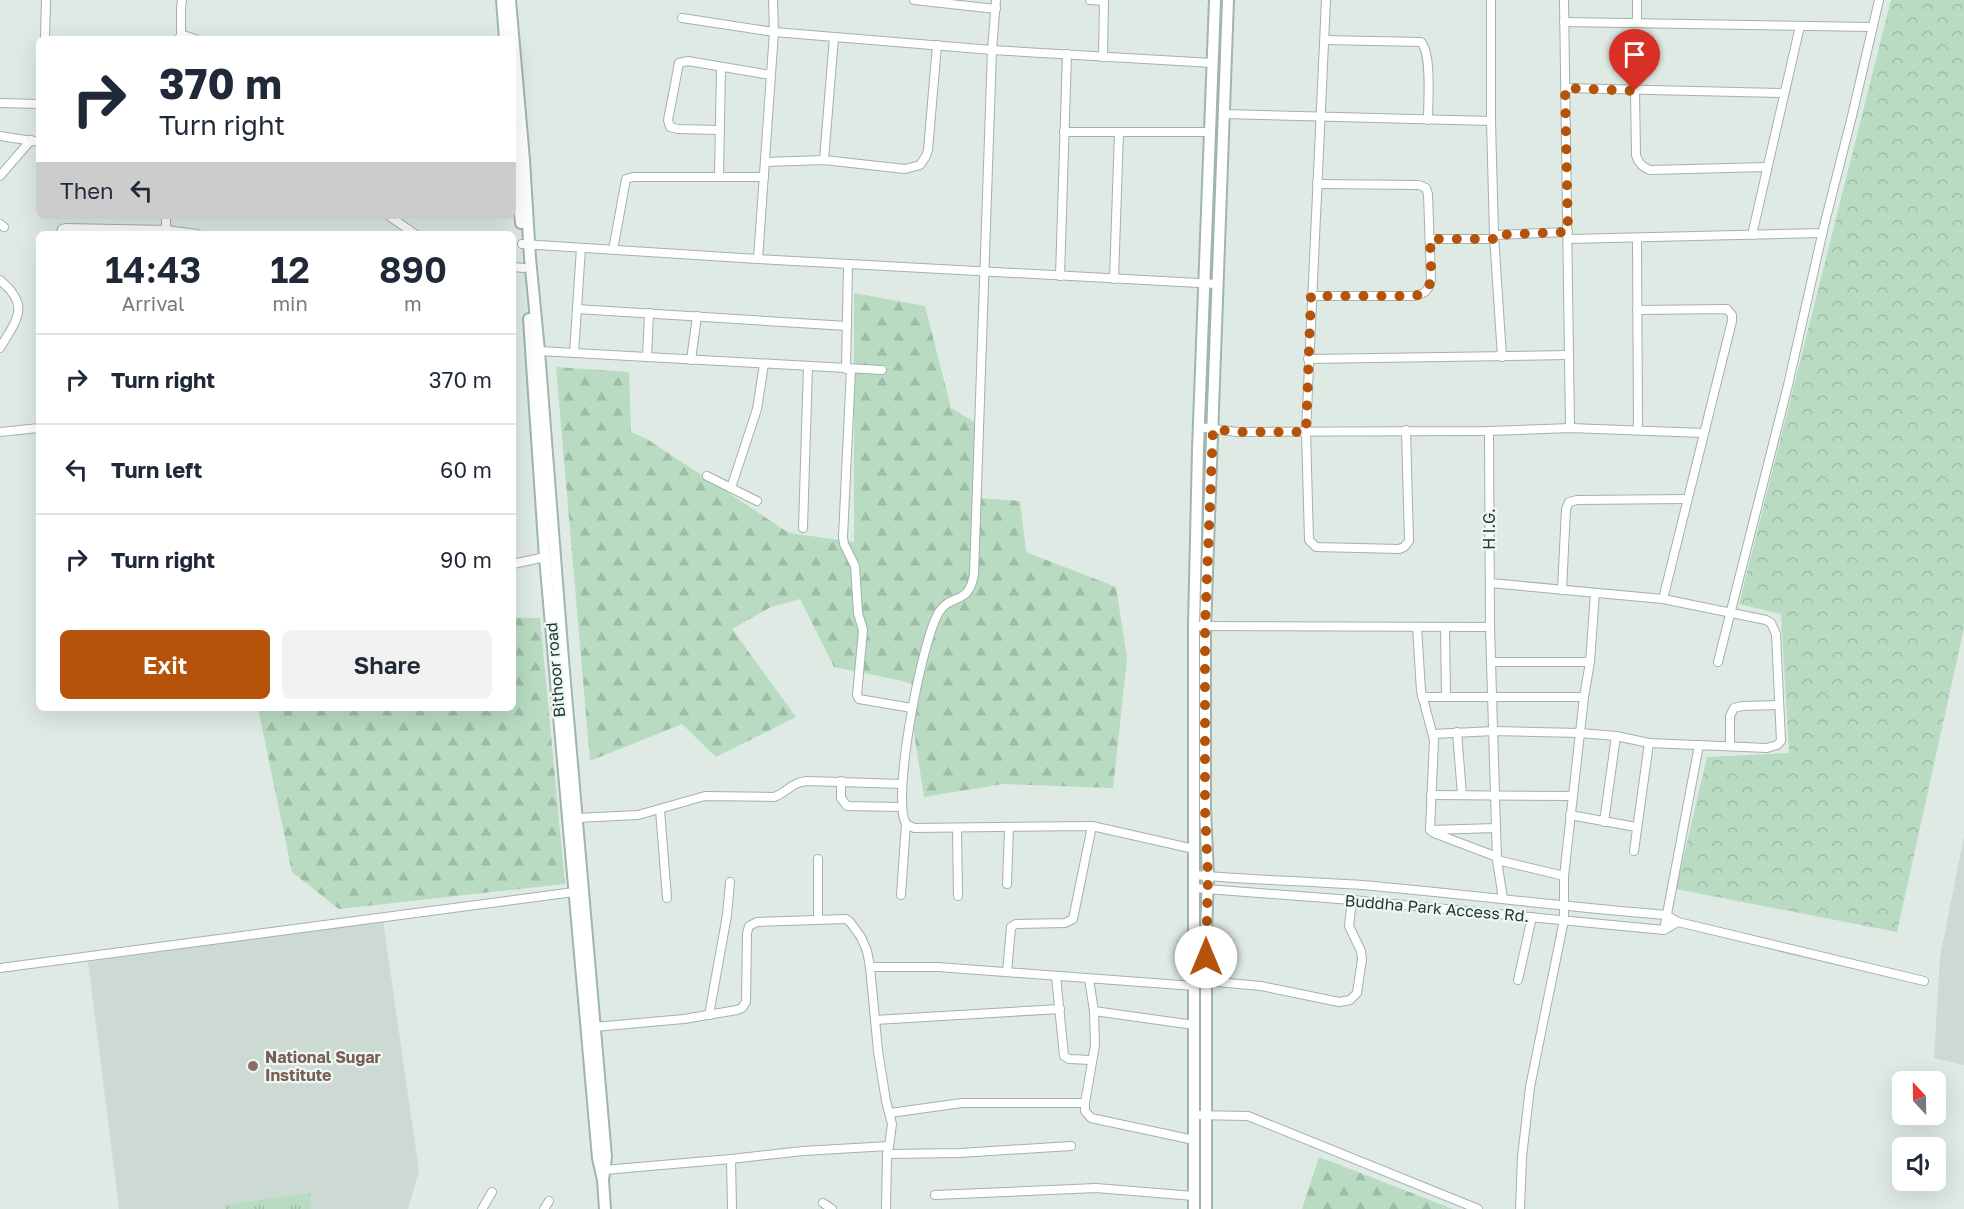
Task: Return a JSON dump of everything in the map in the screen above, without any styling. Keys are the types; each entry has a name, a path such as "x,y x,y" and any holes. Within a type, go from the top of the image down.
{"street":[{"path":"45,36 46,0"},
{"path":"180,36 182,0"},
{"path":"502,0 505,36"},
{"path":"510,0 513,36"},
{"path":"758,260 774,32 773,0"},
{"path":"914,0 996,9"},
{"path":"901,895 906,824 903,819 902,784 912,708 937,617 946,605 964,596 972,585 992,50 996,0"},
{"path":"1090,0 1104,1 1103,57"},
{"path":"1194,1209 1193,888 1199,626 1198,427 1215,0"},
{"path":"1206,1209 1208,876 1199,626 1213,429 1228,0"},
{"path":"1326,0 1306,432 1309,540 1316,548 1399,549 1410,540 1406,430"},
{"path":"1491,0 1494,237 1502,357"},
{"path":"1564,0 1570,428"},
{"path":"1636,0 1637,23"},
{"path":"1718,662 1788,385 1878,0"},
{"path":"682,18 774,32 992,50 1212,63"},
{"path":"1564,22 1871,27"},
{"path":"1752,235 1800,26"},
{"path":"824,160 834,37"},
{"path":"1324,40 1422,42 1425,45 1427,56 1428,120"},
{"path":"765,162 824,160 905,169 920,165 928,150 937,45"},
{"path":"1060,276 1066,54"},
{"path":"720,130 670,127 668,120 680,63 688,61 771,75"},
{"path":"719,177 721,67"},
{"path":"516,69 524,160 526,245 539,351 606,1157 604,1175 802,1151 888,1150 960,1153 1071,1146"},
{"path":"1565,88 1784,93"},
{"path":"1635,91 1636,155 1643,168 1650,170 1767,167"},
{"path":"0,103 36,104"},
{"path":"1224,114 1491,121"},
{"path":"1064,132 1210,132"},
{"path":"1114,279 1119,132"},
{"path":"0,136 35,141"},
{"path":"0,176 35,141"},
{"name":"Bithoor road","path":"516,157 526,245 519,268 598,1158 604,1175 605,1209"},
{"path":"613,250 626,179 633,177 764,177"},
{"path":"1311,296 1413,296 1427,291 1431,280 1428,194 1423,186 1317,184"},
{"path":"166,219 166,230"},
{"path":"393,219 411,231"},
{"path":"62,231 66,228 174,231"},
{"path":"1430,239 1568,235 1637,238 1822,233"},
{"path":"1637,238 1638,430"},
{"path":"526,245 758,260 1217,284"},
{"path":"574,353 581,248"},
{"path":"848,264 848,369 843,537 855,566 858,613 862,630 856,696 859,699 912,708"},
{"path":"0,280 15,295 20,308 17,320 0,348"},
{"path":"577,309 847,326"},
{"path":"1637,310 1727,309 1732,321 1663,599"},
{"path":"647,357 649,313"},
{"path":"691,360 697,316"},
{"path":"539,351 882,370"},
{"path":"1308,359 1569,355"},
{"path":"731,488 757,409 764,364"},
{"path":"803,528 808,366"},
{"path":"1198,427 1237,432 1489,431 1570,428 1703,433"},
{"path":"0,432 36,428"},
{"name":"H I.G.","path":"1489,431 1492,697 1497,859 1503,899"},
{"path":"707,476 757,501"},
{"path":"1562,590 1566,509 1569,502 1687,499"},
{"path":"516,563 545,558"},
{"path":"1433,734 1494,731 1580,733 1616,736 1649,743 1767,748 1779,743 1782,737 1776,634 1774,628 1766,620 1663,599 1490,583"},
{"path":"1520,1209 1522,1157 1530,1087 1564,920 1564,876 1590,662 1595,593"},
{"path":"1199,626 1490,627"},
{"path":"1418,627 1422,697 1433,734 1430,830"},
{"path":"1445,627 1446,697"},
{"path":"1491,662 1590,662"},
{"path":"1422,697 1584,697"},
{"path":"1730,746 1730,716 1734,708 1779,705"},
{"path":"1458,732 1462,795"},
{"path":"1604,822 1616,736"},
{"path":"1634,851 1649,743"},
{"path":"1664,930 1699,746"},
{"path":"577,818 638,815 697,797 713,795 774,797 799,782 841,781 902,784"},
{"path":"841,781 841,798 847,806 902,807"},
{"path":"1431,795 1573,796"},
{"path":"660,810 667,898"},
{"path":"1570,815 1636,827"},
{"path":"906,824 915,828 1092,826 1194,849"},
{"path":"1006,972 1011,927 1016,924 1065,923 1073,919 1092,826"},
{"path":"957,828 958,896"},
{"path":"1007,884 1009,828"},
{"path":"1430,830 1496,828"},
{"path":"1430,830 1497,859 1564,876"},
{"path":"818,859 818,919"},
{"name":"Buddha Park Access Rd.","path":"1194,875 1360,885 1666,915 1678,922 1924,981"},
{"path":"709,1015 727,915 730,882"},
{"name":"Buddha Park Access Rd.","path":"1193,888 1352,900 1664,930"},
{"path":"0,968 574,892"},
{"path":"1206,981 1261,986 1339,1002 1350,1000 1357,993 1362,959 1350,926 1352,900"},
{"path":"1518,980 1532,917"},
{"path":"594,1027 737,1010 744,1005 747,994 749,926 757,922 846,919 864,944 870,967 878,1051 892,1130 888,1150 886,1209"},
{"path":"1664,930 1678,922"},
{"path":"870,967 938,967 1194,986"},
{"path":"1056,976 1065,1058 1091,1060"},
{"path":"1089,979 1094,1011 1095,1045 1085,1103 1087,1114 1091,1118 1194,1140"},
{"path":"875,1020 1060,1009"},
{"path":"1094,1011 1194,1025"},
{"path":"890,1113 962,1103 1085,1103"},
{"path":"1194,1115 1248,1116 1478,1209"},
{"path":"731,1159 732,1209"},
{"path":"935,1195 1096,1188 1194,1196"},
{"path":"482,1209 492,1192"},
{"path":"544,1209 549,1201"},
{"path":"823,1203 832,1209"}],"shaded area":[{"path":"1964,836 1964,1065 1934,1058 1940,957"},
{"name":"National Sugar Institute","path":"383,920 419,1171 408,1209 119,1209 88,962"}],"green space":[{"path":"1891,0 1964,0 1964,628 1897,932 1676,889 1707,757 1789,753 1781,614 1739,604"},
{"path":"854,293 925,306 951,408 979,425 979,498 1020,501 1026,552 1116,587 1127,658 1113,788 1003,784 924,797 911,713 914,685 834,667 800,599 771,607 732,629 796,717 716,757 682,724 590,761 556,367 629,372 631,432 647,439 789,533 854,542"},
{"path":"516,618 540,618 565,884 339,909 292,872 259,711 516,711"},
{"path":"1319,1157 1453,1209 1302,1209"},
{"path":"310,1193 311,1209 226,1209 225,1205"}],"place":[{"name":"National Sugar Institute","path":"253,1066"}],"route":[{"path":"1206,957 1208,876 1205,809 1205,627 1213,429 1237,432 1306,432 1311,296 1413,296 1425,293 1431,280 1430,239 1494,239 1494,235 1568,232 1565,88 1635,91"}]}
